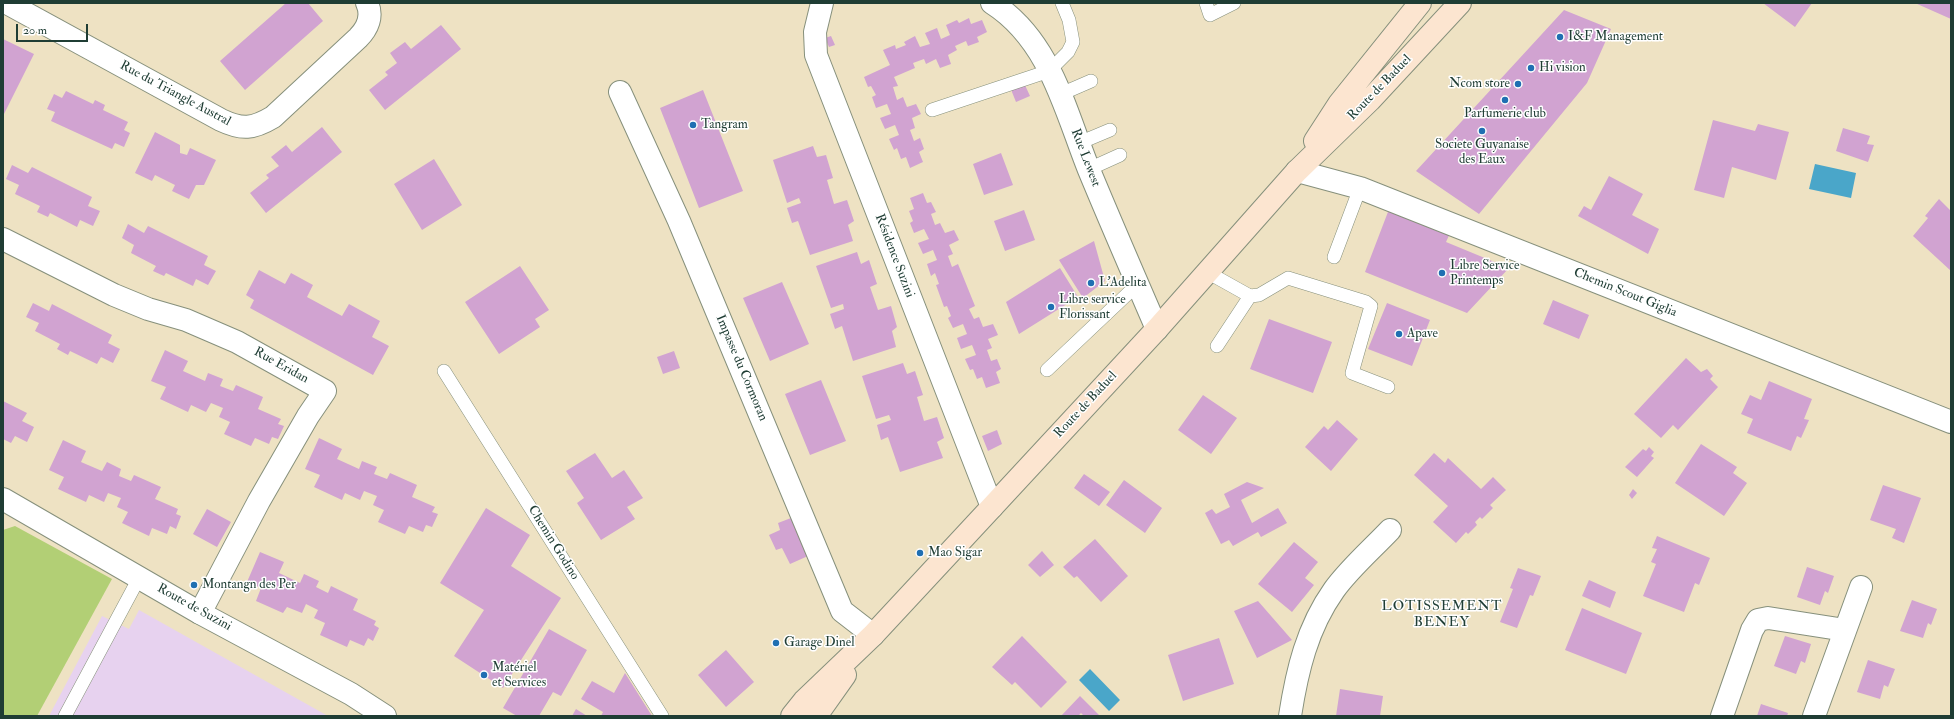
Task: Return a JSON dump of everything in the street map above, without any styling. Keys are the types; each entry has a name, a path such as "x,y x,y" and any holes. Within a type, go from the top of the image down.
{"main road":[{"name":"Route de Baduel","path":"792,716 804,701 873,635 1157,329 1297,171 1370,100 1460,3"},
{"name":"Route de Baduel","path":"1297,171 1339,104 1416,5"},
{"name":"Route de Baduel","path":"816,716 873,635"}],"street":[{"name":"Rue du Triangle Austral","path":"7,3 221,120 234,126 249,127 260,124 273,117 366,30 370,10 367,3"},
{"name":"Résidence Suzini","path":"822,3 815,32 816,55 992,507"},
{"name":"Rue Lewest","path":"992,3 1008,13 1032,39 1061,94 1089,169 1157,329"},
{"name":"Impasse du Cormoran","path":"620,92 679,222 842,611 873,635"},
{"name":"Chemin Scout Giglia","path":"1297,171 1360,188 1951,422"},
{"name":"Rue Eridan","path":"3,239 114,295 148,309 186,320 237,342 325,391 308,416 259,502 200,613"},
{"name":"Route de Suzini","path":"3,499 200,613 351,694 385,716"},
{"path":"1290,716 1301,658 1308,637 1321,610 1335,589 1390,530"},
{"path":"1814,716 1861,587"},
{"path":"1722,716 1752,630 1758,620 1768,618 1845,630"}],"lane":[{"path":"932,110 1049,71 1068,52 1073,42 1069,20 1062,3"},
{"path":"1206,3 1210,15 1234,3"},
{"path":"1061,94 1091,81"},
{"path":"1079,143 1110,130"},
{"path":"1089,169 1120,155"},
{"path":"1334,257 1360,188"},
{"path":"1207,272 1250,296 1260,295 1288,278 1366,302 1371,306 1352,373 1388,387"},
{"path":"1047,370 1138,284"},
{"path":"1217,346 1250,296"},
{"name":"Chemin Godino","path":"444,370 662,716"},
{"path":"65,716 139,578"}],"shaded area":[{"path":"139,610 328,716 49,716 102,616 129,629"}],"green space":[{"path":"15,526 112,579 37,716 3,716 3,530"}],"water":[{"path":"1815,164 1856,173 1851,198 1809,189"},
{"path":"1090,669 1120,700 1109,711 1079,680"}],"building":[{"path":"286,3 308,3 323,21 245,90 220,61"},
{"path":"1763,3 1812,3 1795,27"},
{"path":"1915,3 1951,3 1951,19"},
{"path":"1564,10 1611,29 1587,83 1479,214 1416,171"},
{"path":"969,18 971,24 982,20 987,32 977,37 979,42 968,46 966,41 955,46 957,50 948,55 951,64 940,68 936,59 926,64 924,59 913,63 915,68 894,77 898,86 893,87 897,100 903,97 907,107 916,104 921,114 912,118 915,128 910,130 914,141 920,138 924,149 919,152 923,162 910,168 906,157 901,159 897,148 894,150 889,139 899,135 895,125 885,129 880,118 891,114 887,104 876,108 872,97 876,95 871,86 868,87 864,77 890,65 883,50 895,45 896,49 906,45 904,42 915,36 920,47 930,44 925,33 937,28 941,39 950,35 946,25 957,20 959,23"},
{"path":"441,25 461,49 385,110 369,90 388,75 385,72 397,63 390,53 405,42 411,49"},
{"path":"831,36 835,45 829,47 825,38"},
{"path":"3,39 34,54 3,116"},
{"path":"1024,83 1030,96 1016,102 1010,87"},
{"path":"703,90 743,191 699,208 660,108"},
{"path":"66,91 93,104 95,100 105,105 103,110 128,122 124,130 130,133 124,147 115,143 112,149 51,121 55,112 47,109 54,94 62,98"},
{"path":"1713,120 1755,131 1758,124 1789,132 1776,180 1732,167 1724,198 1694,190"},
{"path":"322,127 342,152 266,213 250,193 269,178 266,175 279,166 271,157 286,145 292,152"},
{"path":"1843,128 1870,136 1867,144 1874,145 1868,162 1836,151"},
{"path":"155,132 180,145 180,153 187,155 190,148 216,160 204,185 196,185 189,199 172,191 175,185 155,175 152,181 135,173"},
{"path":"813,146 817,157 826,155 833,178 827,180 834,204 847,200 854,221 848,225 853,241 810,255 798,221 792,223 787,208 801,203 799,198 787,203 773,160"},
{"path":"1001,153 1013,185 984,195 973,164"},
{"path":"434,159 462,205 422,230 394,184"},
{"path":"12,165 28,173 32,167 92,197 88,206 100,211 93,226 80,220 77,227 50,213 48,217 37,212 40,206 15,194 19,185 6,179"},
{"path":"1609,176 1643,194 1632,215 1659,229 1648,254 1578,216 1584,206 1591,210"},
{"path":"923,193 927,203 931,202 936,212 931,214 935,225 940,223 945,233 954,230 959,240 949,245 953,254 948,256 952,267 958,264 975,306 969,309 974,319 979,317 983,327 993,324 998,335 988,339 992,348 987,350 991,361 997,359 1001,369 996,372 1000,383 986,388 982,377 977,379 973,369 970,370 965,359 976,355 972,345 961,349 957,338 967,334 963,324 953,328 948,318 951,316 947,306 944,307 936,285 939,284 935,273 931,276 927,264 937,260 933,250 923,254 918,243 929,239 924,229 914,233 910,223 913,221 909,211 914,209 910,198"},
{"path":"1939,199 1951,211 1951,271 1913,236 1928,218 1925,216"},
{"path":"1391,204 1452,229 1446,242 1509,268 1467,313 1365,272"},
{"path":"1024,210 1035,240 1005,251 994,221"},
{"path":"128,224 144,233 148,226 208,256 204,265 216,271 208,285 196,279 193,286 166,273 164,276 153,271 156,266 131,253 134,245 122,238"},
{"path":"1094,241 1105,281 1083,298 1059,260"},
{"path":"857,252 861,264 869,260 877,284 870,287 878,310 891,306 897,327 892,331 896,347 853,361 842,326 835,329 830,314 844,309 843,304 831,308 816,266"},
{"path":"520,266 549,310 535,319 540,327 499,354 465,302"},
{"path":"1060,268 1078,297 1019,334 1006,302"},
{"path":"259,270 285,284 291,273 313,285 307,297 342,316 349,304 380,321 372,337 389,346 373,375 250,308 254,300 246,295"},
{"path":"782,282 809,344 770,361 743,298"},
{"path":"1553,300 1589,315 1579,339 1543,324"},
{"path":"33,303 49,311 52,304 112,335 108,343 120,349 113,363 101,357 97,364 70,351 68,355 57,349 60,344 35,331 39,323 26,317"},
{"name":"Apave","path":"1387,303 1430,320 1412,366 1368,349"},
{"path":"1269,319 1332,342 1313,393 1250,369"},
{"path":"165,350 188,361 183,371 205,381 208,373 223,379 220,386 233,391 236,385 263,397 258,409 281,419 278,424 284,426 278,439 272,437 269,444 255,438 251,446 224,434 230,422 219,417 223,408 211,403 206,412 191,405 188,412 160,399 166,387 151,381"},
{"path":"674,351 680,368 663,374 657,357"},
{"path":"1686,358 1701,372 1707,369 1713,376 1710,379 1718,387 1678,430 1673,425 1661,438 1634,414"},
{"path":"903,363 907,374 915,371 923,395 917,397 924,421 937,417 944,438 937,442 943,458 900,472 888,437 881,440 877,425 891,420 889,415 876,419 862,376"},
{"path":"821,380 846,441 810,455 785,394"},
{"path":"1769,381 1812,399 1804,419 1809,420 1801,438 1797,436 1791,451 1747,433 1753,419 1741,414 1750,395 1761,400"},
{"path":"1203,395 1237,418 1211,454 1178,430"},
{"path":"3,401 27,413 22,421 34,427 27,442 15,436 11,443 3,439"},
{"path":"1337,420 1358,439 1331,471 1305,447 1324,426 1328,430"},
{"path":"997,430 1002,444 988,451 982,436"},
{"path":"319,438 342,449 337,459 359,469 362,461 377,467 374,474 387,479 390,473 417,485 412,497 435,507 432,512 438,514 432,527 426,525 423,532 409,526 405,534 378,522 384,510 373,505 377,496 364,491 360,500 345,493 342,500 314,487 320,475 305,469"},
{"path":"63,440 86,451 81,462 102,471 107,462 121,469 119,476 131,481 134,475 161,487 155,499 178,509 176,514 181,516 176,529 170,526 167,534 152,528 149,536 122,523 128,512 117,507 121,498 108,493 104,502 89,495 86,502 58,489 64,477 49,470"},
{"path":"1701,444 1737,467 1733,473 1747,483 1724,516 1675,483"},
{"path":"1649,447 1654,452 1651,456 1654,458 1637,477 1625,467 1643,449 1646,451"},
{"path":"595,453 612,478 624,470 643,498 627,507 635,519 601,540 577,503 584,498 566,471"},
{"path":"1434,453 1445,463 1448,458 1481,489 1493,477 1506,490 1490,505 1493,508 1482,519 1480,517 1475,522 1477,525 1468,534 1466,532 1456,543 1433,522 1448,506 1414,475"},
{"path":"1084,474 1110,492 1099,506 1074,488"},
{"path":"1124,480 1162,508 1145,533 1106,505"},
{"path":"1247,482 1264,488 1241,500 1252,523 1278,508 1287,523 1261,537 1258,532 1233,546 1229,540 1221,544 1205,513 1212,509 1216,514 1230,507 1224,494"},
{"path":"1883,485 1921,498 1904,543 1892,538 1896,529 1870,520"},
{"path":"1633,489 1637,493 1632,499 1629,495"},
{"path":"486,508 530,535 511,566 561,598 503,688 454,656 484,610 440,583"},
{"path":"207,509 231,522 217,547 193,534"},
{"path":"791,518 808,556 790,564 782,548 776,550 769,535 780,530 778,523"},
{"path":"1657,536 1710,558 1699,585 1695,583 1684,612 1643,596 1656,564 1651,562 1657,549 1652,548"},
{"path":"1095,539 1128,576 1101,602 1077,576 1074,578 1063,567"},
{"path":"1294,542 1318,562 1305,578 1314,585 1292,612 1258,584"},
{"path":"1042,551 1054,565 1040,577 1028,565"},
{"path":"260,552 284,562 279,573 300,583 304,574 319,581 316,587 328,593 331,586 358,599 353,610 376,621 374,625 379,628 373,641 368,638 364,646 350,640 347,647 320,635 325,623 314,618 318,610 306,604 302,613 287,607 283,613 256,601 261,588 247,582"},
{"path":"1807,567 1834,576 1828,593 1825,591 1820,605 1797,597"},
{"path":"1518,568 1541,576 1533,596 1530,595 1517,628 1500,622 1513,589 1510,588"},
{"path":"1589,580 1616,592 1610,608 1582,596"},
{"path":"1912,600 1937,609 1931,625 1928,623 1923,638 1900,631"},
{"path":"1258,601 1292,640 1257,658 1234,611"},
{"path":"1582,608 1642,633 1626,674 1565,650"},
{"path":"549,629 587,650 561,696 553,692 539,716 517,716 503,708"},
{"path":"1022,636 1067,682 1041,708 1015,682 1012,685 992,667"},
{"path":"1785,636 1811,644 1805,663 1801,661 1796,674 1774,666"},
{"path":"1219,638 1234,684 1183,701 1168,655"},
{"path":"726,650 754,682 726,707 698,675"},
{"path":"1868,660 1895,669 1888,687 1884,685 1880,699 1857,692"},
{"path":"625,673 652,716 601,716 603,712 581,699 592,681 614,693"},
{"path":"1340,689 1383,696 1380,716 1336,716"},
{"path":"1080,696 1100,716 1084,716 1081,713 1078,716 1061,716"},
{"path":"1761,704 1788,713 1787,716 1757,716"},
{"path":"576,709 587,716 572,716"}],"place":[{"name":"I&F Management","path":"1560,37"},
{"name":"Hi vision","path":"1531,68"},
{"name":"Ncom store","path":"1518,84"},
{"name":"Parfumerie club","path":"1505,100"},
{"name":"Tangram","path":"693,125"},
{"name":"Societe Guyanaise des Eaux","path":"1482,131"},
{"name":"Libre Service Printemps","path":"1442,273"},
{"name":"L'Adelita","path":"1091,283"},
{"name":"Libre service Florissant","path":"1051,307"},
{"name":"Apave","path":"1399,334"},
{"name":"Mao Sigar","path":"920,553"},
{"name":"Montangn des Per","path":"194,585"},
{"name":"Garage Dinel","path":"776,643"},
{"name":"Matériel et Services","path":"484,675"}],"district":[{"name":"LOTISSEMENT BENEY","path":"1442,616"}]}
